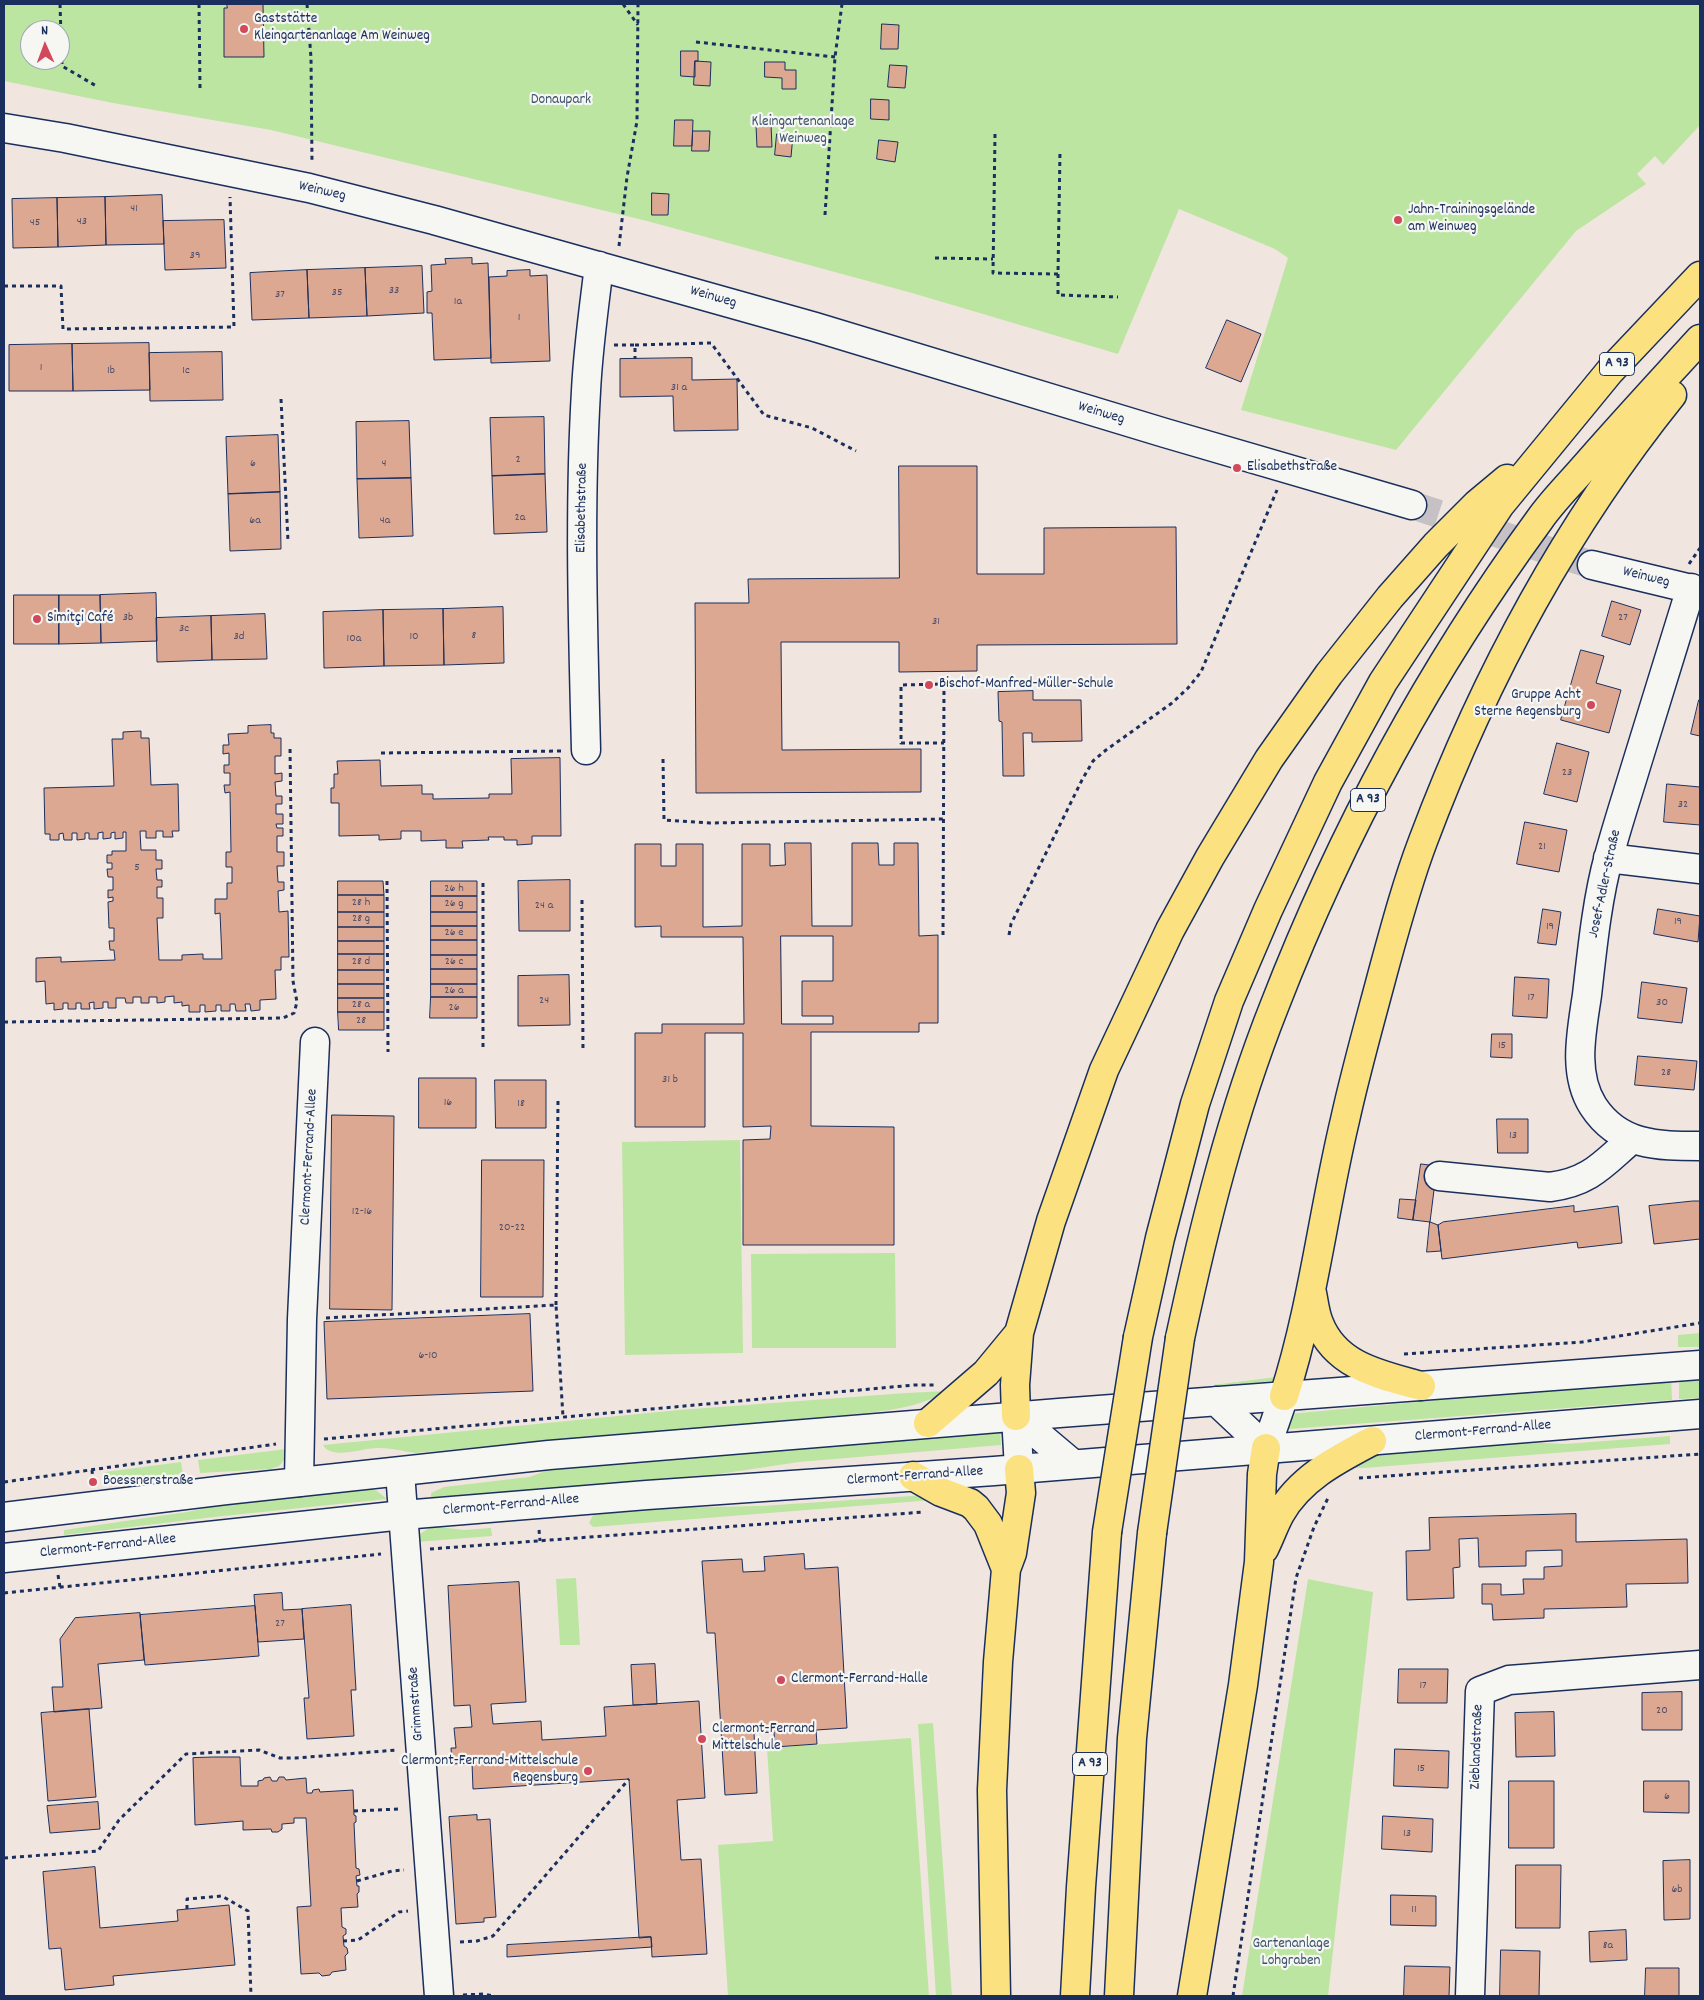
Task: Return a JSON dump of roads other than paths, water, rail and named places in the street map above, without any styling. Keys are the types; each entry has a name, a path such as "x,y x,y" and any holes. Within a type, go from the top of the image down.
{"highway":[{"name":"A 93","path":"1075,1996 1081,1887 1107,1532 1138,1337 1160,1238 1195,1104 1229,1001 1268,910 1328,782 1383,682 1500,504 1610,371 1700,276"},
{"name":"A 93","path":"1119,1996 1132,1738 1152,1533 1180,1338 1198,1254 1244,1090 1273,1009 1312,914 1369,797 1424,696 1479,609 1541,517 1700,338"},
{"path":"1284,1396 1312,1291 1336,1158 1368,1029 1394,933 1422,842 1456,760 1486,695 1538,592 1570,538 1641,434 1700,360"},
{"path":"1016,1416 1015,1385 1019,1333 1051,1220 1104,1070 1170,930 1210,857 1269,759 1329,674 1390,597 1436,545 1477,504 1538,456"},
{"path":"1312,1291 1319,1324 1344,1358 1375,1373 1421,1386"},
{"path":"928,1423 986,1374 1019,1333"},
{"path":"1259,1562 1280,1513 1294,1494 1310,1478 1372,1440"},
{"path":"1192,1996 1243,1685 1259,1562 1262,1474 1266,1448"},
{"path":"996,1996 992,1790 998,1662 1006,1569 1012,1553 1021,1492 1019,1469"},
{"path":"912,1476 941,1492 970,1503 976,1508 988,1524 1006,1569"}],"street":[{"name":"Weinweg","path":"4,128 65,138 309,188 434,220 824,330 1412,505"},
{"name":"Elisabethstraße","path":"586,750 582,571 586,398 599,266"},
{"name":"Weinweg","path":"1592,565 1695,590"},
{"name":"Josef-Adler-Straße","path":"1695,590 1608,858 1592,947 1581,1041 1581,1061 1584,1085 1593,1106 1609,1126 1632,1139 1665,1146 1700,1146"},
{"path":"1608,858 1700,869"},
{"name":"Clermont-Ferrand-Allee","path":"299,1482 302,1319 315,1042"},
{"path":"1440,1176 1550,1187 1567,1185 1589,1176 1632,1139"},
{"path":"4,1517 549,1455 1016,1416 1700,1365"},
{"path":"1216,1402 1266,1448 1284,1396"},
{"name":"Clermont-Ferrand-Allee","path":"4,1558 403,1515 647,1495 1019,1469 1700,1414"},
{"path":"1016,1416 1073,1464"},
{"path":"1016,1416 1019,1469"},
{"name":"Grimmstraße","path":"400,1472 431,1909 439,1996"},
{"name":"Zieblandstraße","path":"1470,1996 1480,1691 1509,1680 1700,1665"}],"tunnel":[{"path":"1412,505 1592,565"}],"place":[{"name":"Gaststätte Kleingartenanlage Am Weinweg","path":"244,29"},
{"name":"Jahn-Trainingsgelände am Weinweg","path":"1398,220"},
{"name":"Elisabethstraße","path":"1237,468"},
{"name":"Simitçi Café","path":"37,619"},
{"name":"Bischof-Manfred-Müller-Schule","path":"929,685"},
{"name":"Gruppe Acht Sterne Regensburg","path":"1591,705"},
{"name":"Boessnerstraße","path":"93,1482"},
{"name":"Clermont-Ferrand-Halle","path":"781,1680"},
{"name":"Clermont-Ferrand Mittelschule","path":"702,1739"},
{"name":"Clermont-Ferrand-Mittelschule Regensburg","path":"588,1771"}],"park label":[{"name":"Donaupark","path":"561,101"},
{"name":"Kleingartenanlage Weinweg","path":"803,132"},
{"name":"Gartenanlage Lohgraben","path":"1291,1954"}]}
